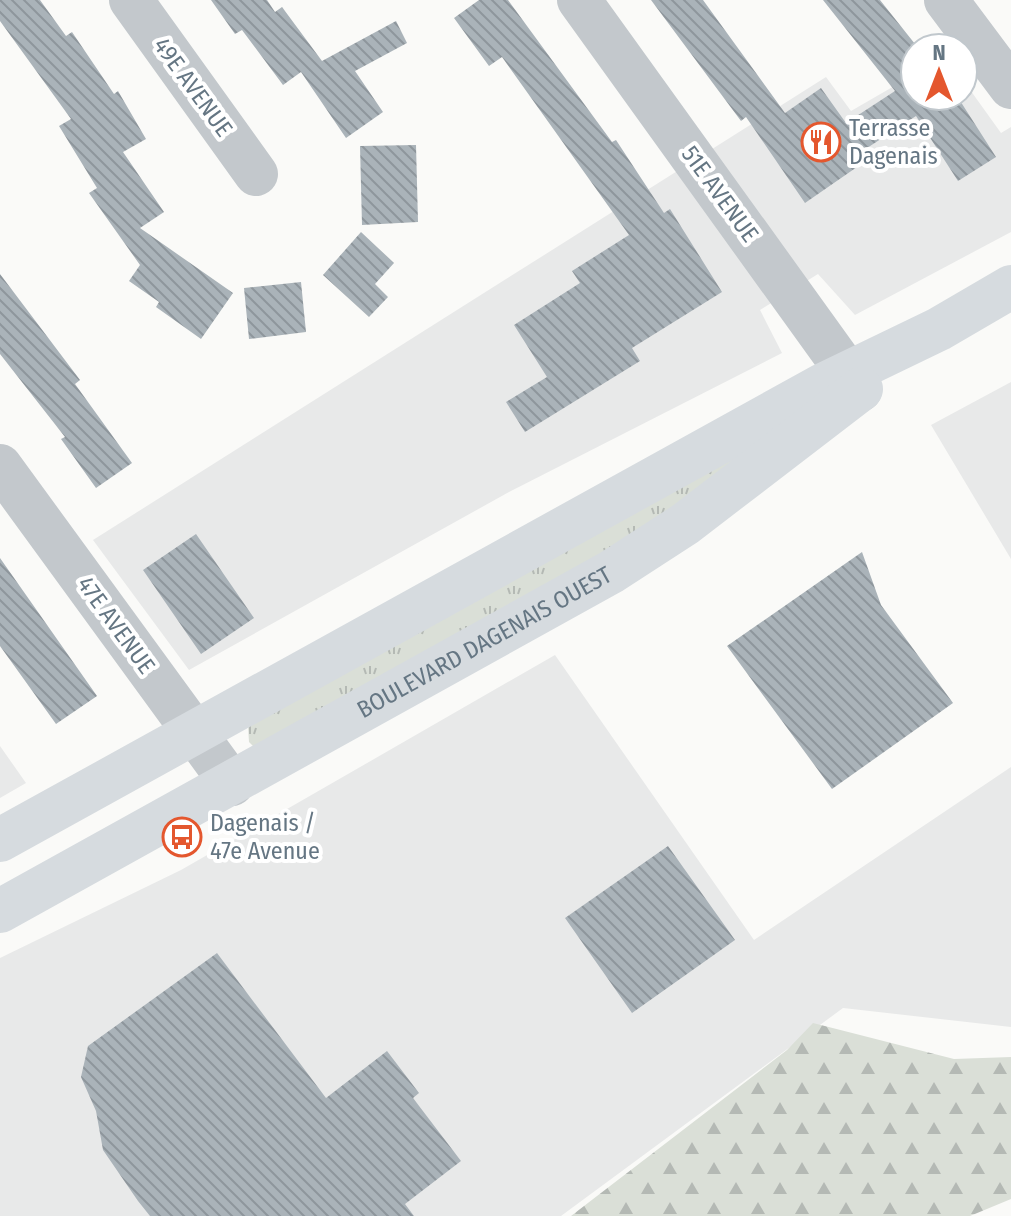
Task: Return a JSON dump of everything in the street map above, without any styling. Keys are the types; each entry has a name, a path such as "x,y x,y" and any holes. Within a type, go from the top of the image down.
{"main road":[{"name":"BOULEVARD DAGENAIS OUEST","path":"0,840 194,732 854,381 1011,287"},
{"name":"BOULEVARD DAGENAIS OUEST","path":"0,911 645,551 854,381"}],"street":[{"name":"49E AVENUE","path":"131,0 256,174"},
{"name":"51E AVENUE","path":"579,0 854,381"},
{"path":"946,0 1011,87"},
{"name":"47E AVENUE","path":"0,466 232,784"}],"shaded area":[{"path":"826,77 851,111 899,83 899,112 979,112 979,102 1001,133 1011,127 1011,232 855,315 818,274 760,310 782,353 509,492 189,670 93,540"},
{"path":"1011,382 1011,559 931,425"},
{"path":"555,655 754,940 1011,767 1011,1027 843,1008 561,1216 0,1216 0,958 181,870"},
{"path":"0,746 26,783 0,798"}],"green space":[{"path":"765,435 636,537 255,748 249,742 248,725"},
{"path":"813,1023 954,1059 1011,1057 1011,1199 970,1216 571,1216 787,1050"}],"building":[{"path":"0,0 40,0 66,36 72,32 114,94 118,91 146,139 123,152 164,212 140,228 233,293 201,339 156,307 159,302 129,281 140,265 89,193 97,188 59,126 71,119 0,21"},
{"path":"211,0 267,0 275,12 282,7 322,61 396,21 407,43 355,71 383,112 346,138 301,72 283,85 242,30 235,34"},
{"path":"479,0 508,0 612,142 616,140 664,213 670,209 722,292 632,348 640,361 525,432 506,402 547,377 514,325 580,283 572,271 629,235 502,57 489,66 454,18"},
{"path":"651,0 703,0 785,113 821,88 846,123 895,91 823,0 880,0 905,32 899,32 899,112 967,112 996,157 958,181 916,116 864,150 870,158 805,203 746,117 741,121"},
{"path":"416,145 418,222 362,225 360,146"},
{"path":"361,232 394,263 375,284 388,297 369,317 323,275"},
{"path":"0,274 80,380 75,384 132,463 96,488 61,439 65,437 0,354"},
{"path":"301,282 306,332 249,339 244,288"},
{"path":"196,534 254,618 201,654 143,570"},
{"path":"862,552 881,605 953,703 832,789 727,646"},
{"path":"0,558 97,696 56,724 0,646"},
{"path":"668,846 735,940 632,1013 565,918"},
{"path":"217,953 326,1098 387,1051 419,1093 413,1098 461,1161 405,1204 414,1216 150,1216 138,1201 103,1150 96,1111 81,1077 88,1046"}],"place":[{"name":"Terrasse Dagenais","path":"821,142"},
{"name":"Dagenais / 47e Avenue","path":"182,837"}]}
